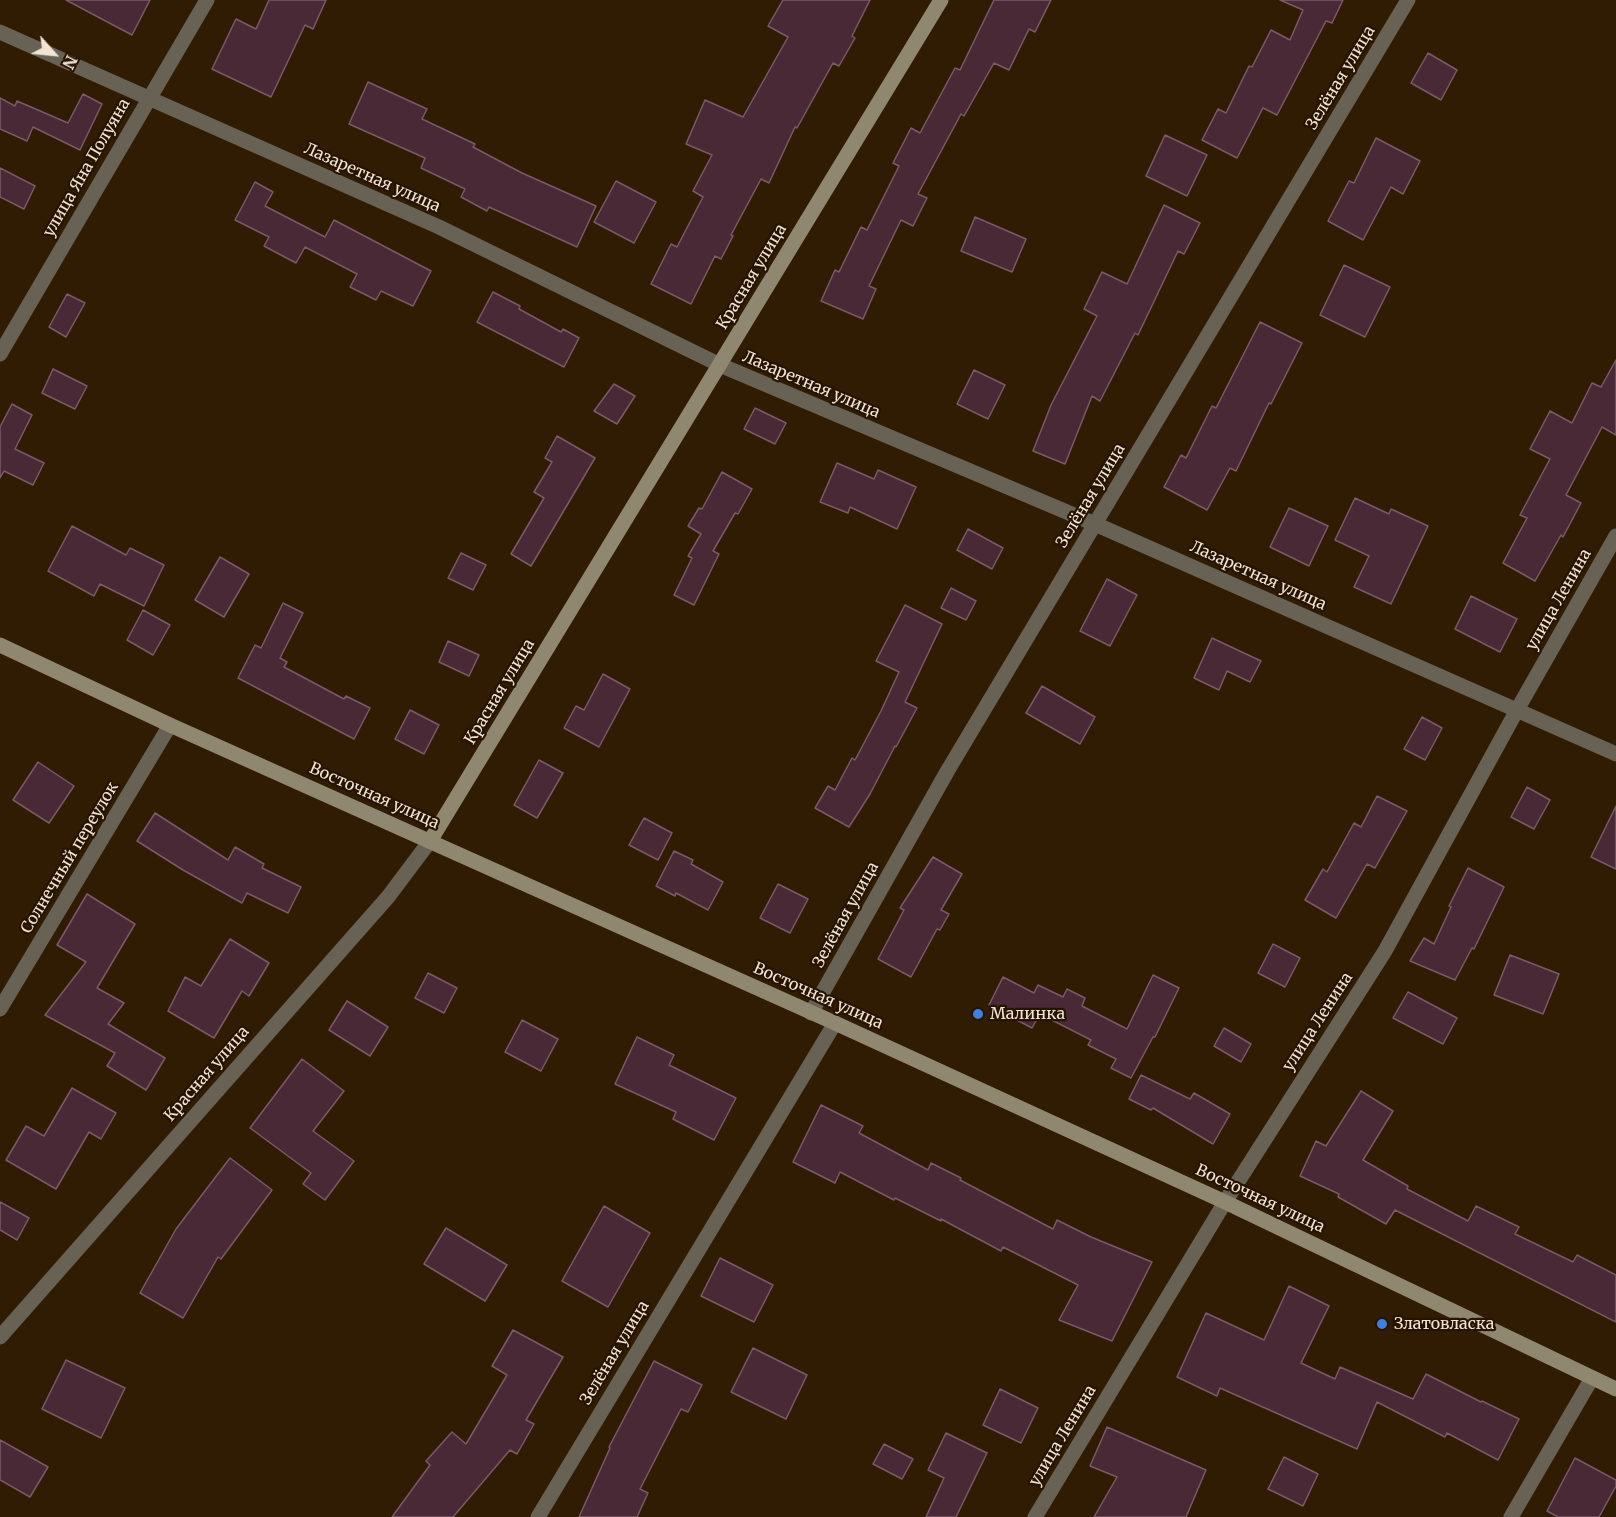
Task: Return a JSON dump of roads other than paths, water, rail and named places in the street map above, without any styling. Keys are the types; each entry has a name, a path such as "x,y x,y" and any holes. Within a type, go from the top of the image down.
{"street":[{"name":"улица Яна Полуяна","path":"0,354 207,0"},
{"name":"Красная улица","path":"0,1337 388,897 430,841 941,0"},
{"name":"Зелёная улица","path":"811,1013 948,770 1408,0"},
{"name":"Лазаретная улица","path":"0,32 439,227 720,365 1095,524 1616,754"},
{"name":"улица Ленина","path":"1035,1517 1225,1202 1385,951 1517,710 1616,536"},
{"name":"Восточная улица","path":"0,645 170,725 835,1023 1225,1202 1616,1389"},
{"name":"Солнечный переулок","path":"0,1009 170,725"},
{"name":"Зелёная улица","path":"538,1517 835,1023"},
{"path":"1511,1517 1592,1378"}],"place":[{"name":"Малинка","path":"978,1014"},
{"name":"Златовласка","path":"1382,1324"}]}
